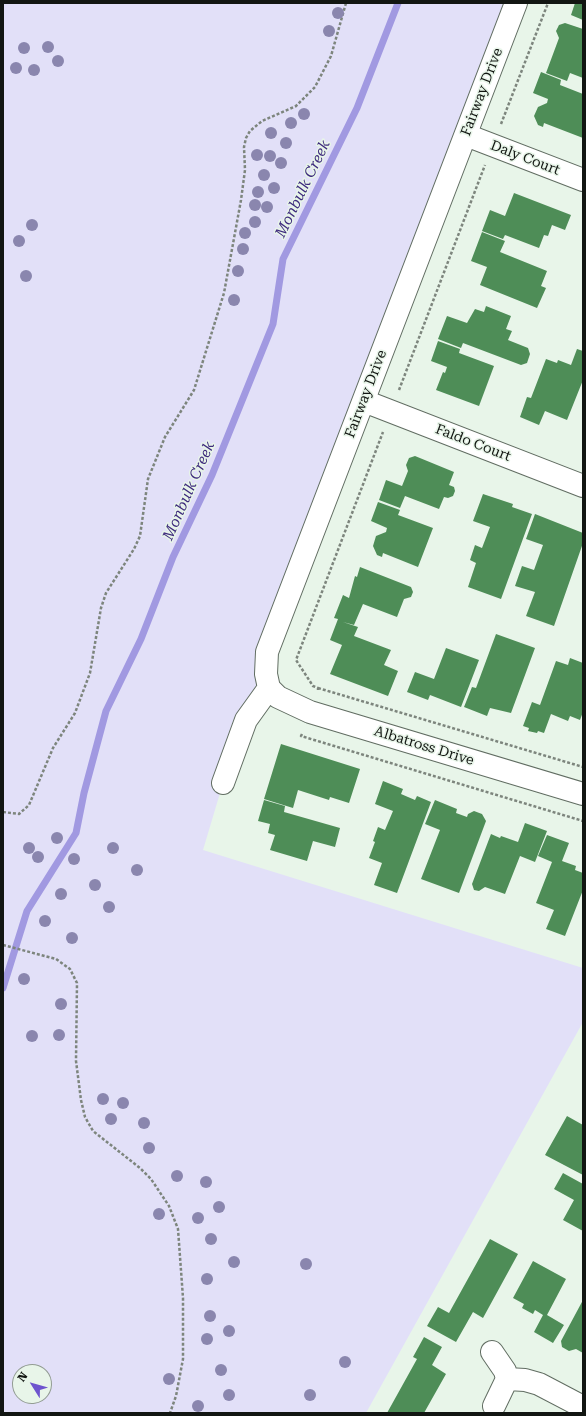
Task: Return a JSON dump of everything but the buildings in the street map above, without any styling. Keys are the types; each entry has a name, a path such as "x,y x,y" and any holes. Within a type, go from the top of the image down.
{"street":[{"name":"Fairway Drive","path":"269,688 266,674 267,652 516,3"},
{"name":"Daly Court","path":"466,136 583,180"},
{"name":"Faldo Court","path":"364,401 583,486"},
{"path":"223,783 246,720 269,688"},
{"name":"Albatross Drive","path":"269,688 278,697 310,712 583,794"},
{"path":"492,1352 505,1371 507,1379 494,1406"},
{"path":"507,1379 525,1380 539,1384 583,1407"}],"path":[{"path":"3,812 19,814 29,805 53,748 75,713 90,673 101,608 106,593 134,549 140,536 148,479 165,437 194,390 224,293 241,200 245,170 244,147 246,138 250,131 262,121 296,106 315,87 335,45 346,3"},
{"path":"500,125 548,3"},
{"path":"398,393 487,159"},
{"path":"385,426 296,660 314,686 318,688 583,767"},
{"path":"317,692 318,688"},
{"path":"303,731 301,736 583,821"},
{"path":"3,945 56,959 70,968 77,983 76,1061 81,1100 85,1117 99,1136 140,1168 150,1180 169,1206 178,1229 183,1298 183,1359 176,1396 170,1413"}],"shaded area":[{"path":"3,3 518,3 266,664 223,783 203,850 583,968 583,1022 366,1413 3,1413"}],"waterway":[{"name":"Monbulk Creek","path":"3,988 27,911 76,833 84,793 106,711 141,639 173,557 212,475 273,324 283,259 357,108 398,3"}]}
